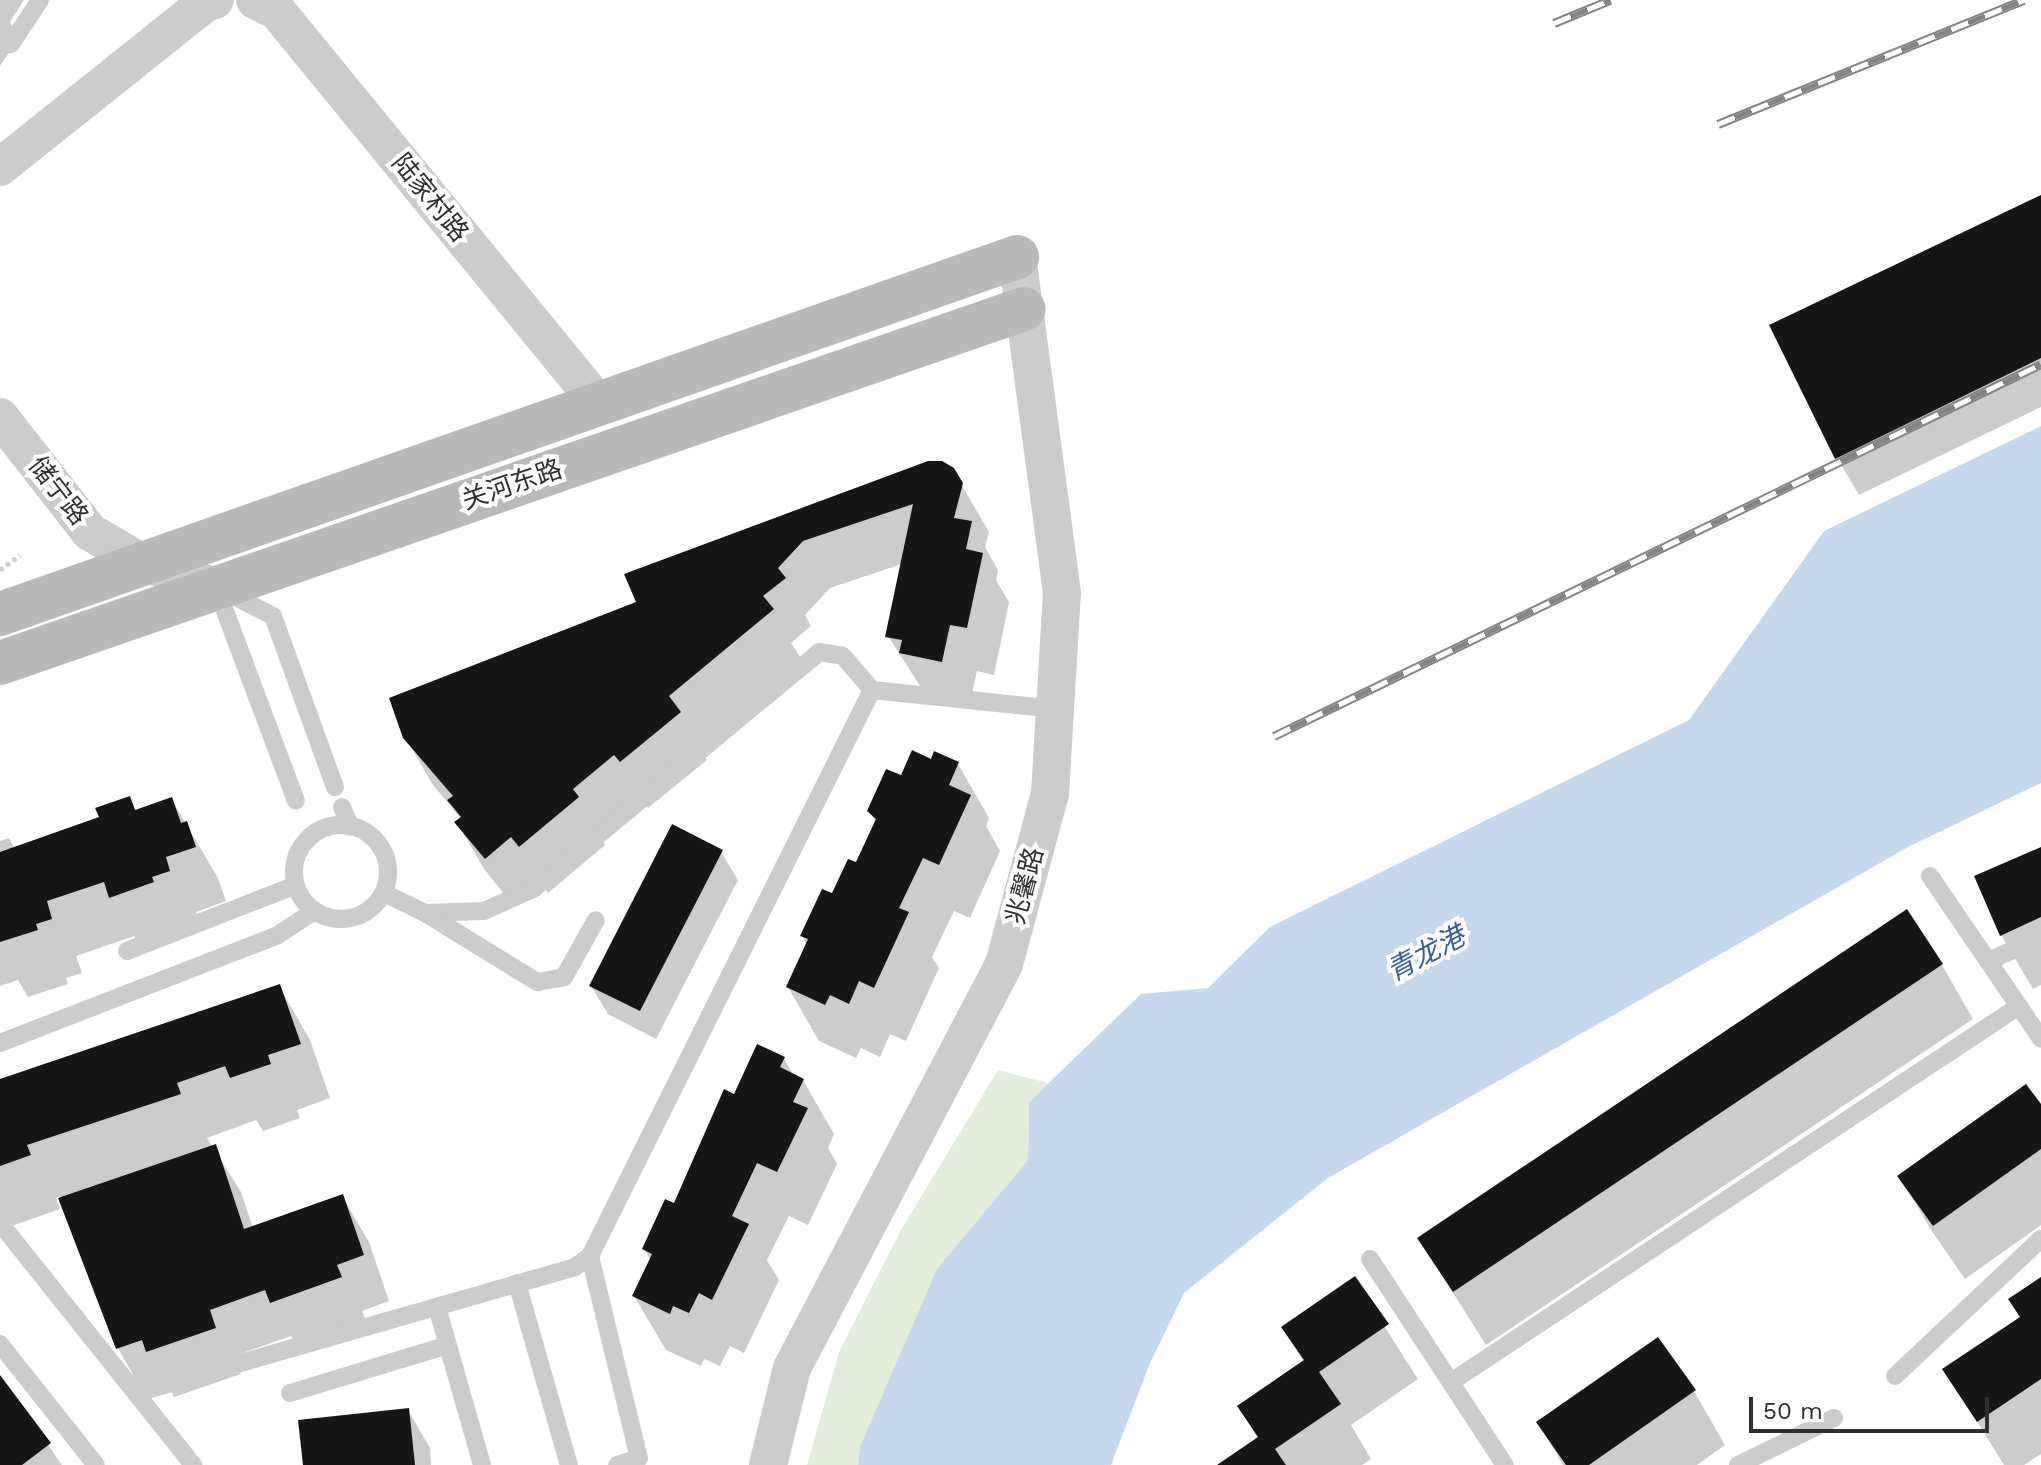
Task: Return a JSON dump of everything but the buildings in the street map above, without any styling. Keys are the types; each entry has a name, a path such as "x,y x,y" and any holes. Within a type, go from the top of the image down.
{"main road":[{"name":"关河东路","path":"0,614 1017,257"},
{"name":"关河东路","path":"0,663 1024,309"}],"street":[{"path":"0,167 207,2 215,0"},
{"name":"陆家村路","path":"255,0 277,11 599,404"},
{"name":"兆馨路","path":"768,1465 792,1368 1004,964 1050,794 1062,593 1017,257"},
{"name":"储宁路","path":"0,417 90,532 141,562 216,587"}],"lane":[{"path":"11,44 40,0"},
{"path":"216,587 273,616 335,787"},
{"path":"216,587 296,801"},
{"path":"425,913 484,911 533,889 819,652 843,656 872,690 1055,709"},
{"path":"136,1393 575,1267 590,1256 872,690"},
{"path":"342,807 350,826"},
{"path":"303,821 303,847"},
{"path":"350,826 375,839 384,851 388,879 384,893 374,906 361,915 345,920 314,911 302,900 294,868 303,847 321,829 350,826"},
{"path":"1930,876 2041,1039"},
{"path":"127,951 296,885"},
{"path":"384,893 425,913 537,982 564,977 596,920"},
{"path":"0,1043 278,935 314,911"},
{"path":"1988,961 2041,938"},
{"path":"1451,1382 2019,1006"},
{"path":"0,1223 193,1465"},
{"path":"1895,1376 2041,1239"},
{"path":"590,1256 639,1458 617,1465"},
{"path":"1370,1259 1504,1465"},
{"path":"517,1283 569,1465"},
{"path":"437,1307 482,1465"},
{"path":"0,1344 96,1465"},
{"path":"290,1393 448,1345"},
{"path":"1738,1465 1834,1418"}],"path":[{"path":"0,570 20,555"}],"green space":[{"path":"998,1070 1048,1083 1029,1102 1028,1160 943,1262 860,1447 858,1465 807,1465 839,1352 902,1228"}],"water":[{"name":"青龙港","path":"2041,426 2041,783 1908,847 1328,1178 1184,1293 1150,1363 1111,1465 858,1465 860,1447 937,1269 1028,1160 1029,1102 1141,994 1208,988 1270,927 1689,720 1824,531"}],"railway":[{"path":"1554,23 1610,0"},
{"path":"1718,124 2024,0"},
{"path":"1274,736 2041,364"}]}
